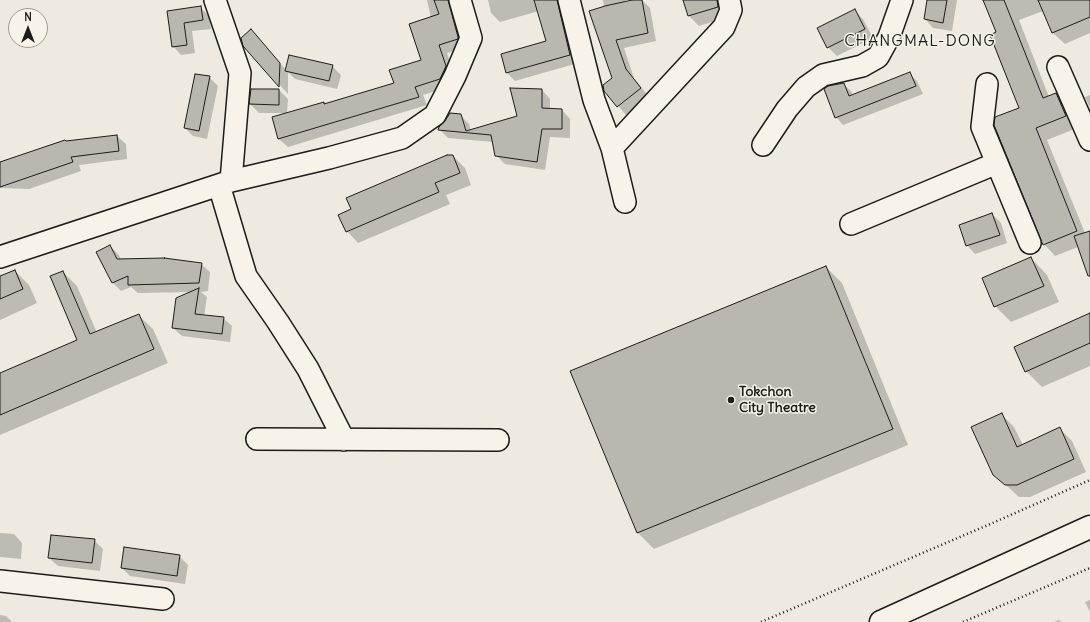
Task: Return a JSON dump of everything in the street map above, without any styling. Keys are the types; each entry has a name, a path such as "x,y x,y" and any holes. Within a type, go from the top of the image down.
{"main road":[{"path":"881,622 1090,527"}],"street":[{"path":"215,0 240,73 225,183 246,276 308,369 344,440"},
{"path":"0,257 225,183 329,158 402,138 435,115 455,76 471,38 460,0"},
{"path":"570,0 594,100 612,148 625,202"},
{"path":"612,148 724,27 731,10 729,0"},
{"path":"763,145 786,109 806,87 823,75 862,66 878,57 889,37 902,0"},
{"path":"1058,67 1090,140"},
{"path":"987,84 982,127 1030,243"},
{"path":"851,224 997,163"},
{"path":"257,439 498,440"},
{"path":"0,581 163,599"}],"path":[{"path":"761,622 1090,480"},
{"path":"963,622 1090,568"}],"building":[{"path":"434,0 448,0 458,37 458,39 439,45 446,66 440,79 415,87 419,97 278,139 272,117 324,102 324,104 394,83 389,70 421,60 409,24 439,14"},
{"path":"534,0 557,0 570,55 506,73 501,54 546,41"},
{"path":"632,0 642,0 648,33 616,40 626,69 641,88 617,107 604,91 603,85 612,78 589,11"},
{"path":"683,0 717,0 718,7 688,16"},
{"path":"927,0 947,0 943,23 924,19"},
{"path":"983,0 1004,0 1043,98 1056,93 1066,116 1036,128 1077,231 1043,245 994,125 995,117 1019,108 990,35 996,32"},
{"path":"1038,0 1090,0 1090,17 1052,33"},
{"path":"201,6 203,20 184,23 187,45 172,47 167,11"},
{"path":"855,9 865,29 827,48 817,28"},
{"path":"251,29 280,63 279,87 243,46 241,38"},
{"path":"289,55 333,65 329,81 285,71"},
{"path":"910,72 916,86 835,118 824,89 828,86 844,83 849,96"},
{"path":"195,74 210,76 199,131 184,128"},
{"path":"510,88 542,89 542,108 562,109 562,129 542,129 537,162 495,156 491,135 438,130 450,113 461,114 466,131 517,116"},
{"path":"251,89 279,89 279,105 249,104"},
{"path":"117,135 119,151 71,157 73,162 0,187 0,162 65,140"},
{"path":"447,155 453,155 460,173 435,183 439,192 346,232 338,215 351,209 346,198"},
{"path":"992,213 1000,235 966,246 959,225"},
{"path":"1090,231 1090,276 1088,276 1074,236"},
{"path":"110,245 117,259 164,258 202,263 199,283 128,285 128,276 112,283 96,252"},
{"path":"1031,257 1044,286 994,307 982,278"},
{"name":"Tokchon City Theatre","path":"826,266 893,429 637,533 570,371"},
{"path":"15,270 23,289 0,299 0,276"},
{"path":"63,271 90,334 139,314 154,349 0,415 0,373 77,340 50,276"},
{"path":"199,288 195,314 224,317 222,334 172,328 176,298"},
{"path":"1090,313 1090,343 1025,372 1014,347"},
{"path":"1002,413 1017,447 1060,427 1074,459 1017,485 1005,485 993,475 971,427"},
{"path":"51,535 95,539 92,563 48,558"},
{"path":"124,547 180,555 177,576 121,568"}],"place":[{"name":"Tokchon City Theatre","path":"731,400"}],"district":[{"name":"CHANGMAL-DONG","path":"920,41"}]}
